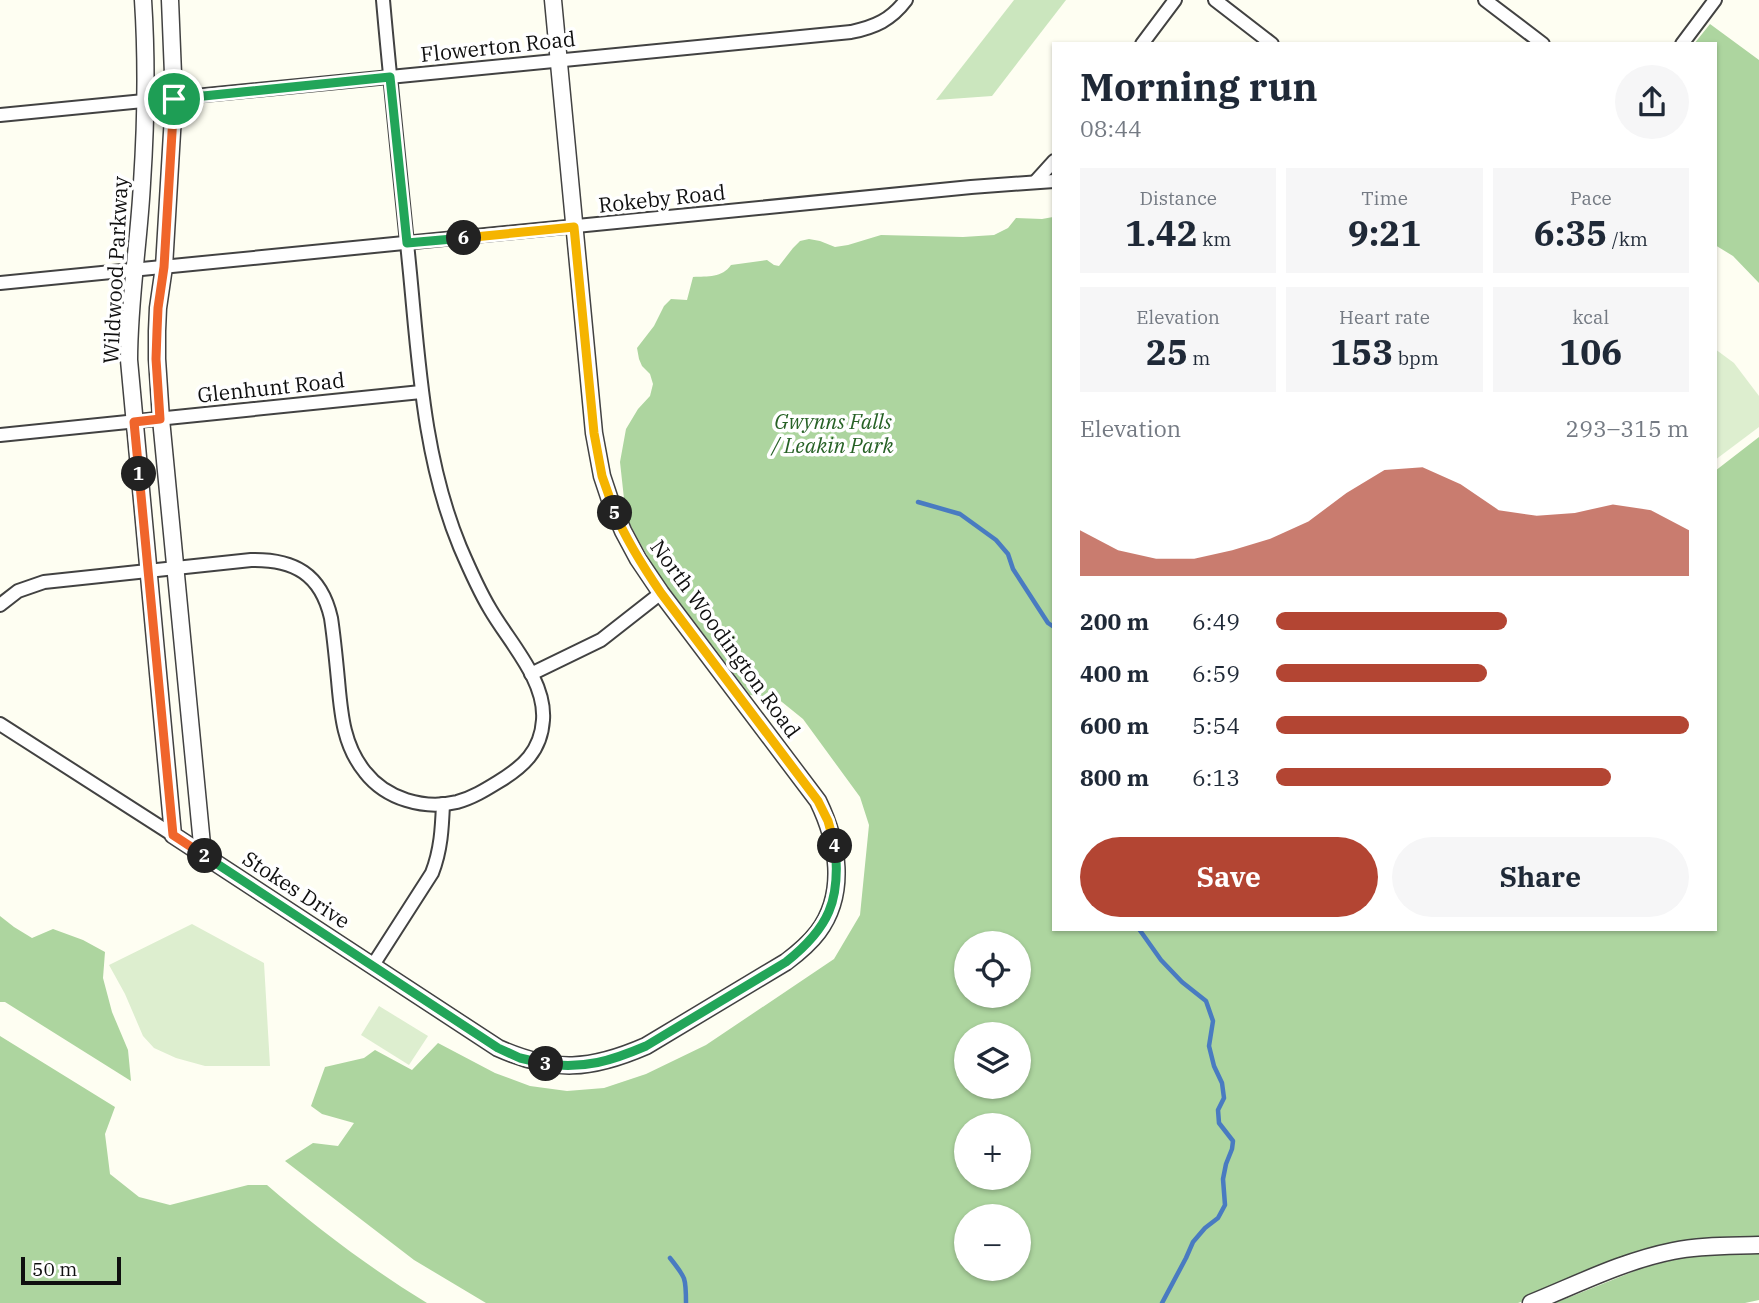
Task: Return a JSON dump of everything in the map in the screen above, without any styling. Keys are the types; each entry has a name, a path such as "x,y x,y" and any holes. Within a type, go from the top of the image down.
{"street":[{"name":"Wildwood Parkway","path":"143,0 146,101 129,360 173,835"},
{"name":"Wildwood Parkway","path":"170,0 174,99 156,359 203,855"},
{"path":"0,605 18,591 44,582 251,560 272,560 288,564 312,579 328,604 344,730 357,761 374,781 397,797 414,802 457,802 513,774 534,751 543,722 540,691 474,579 438,483 427,433 383,0"},
{"name":"North Woodington Road","path":"498,1048 520,1058 564,1066 596,1064 646,1046 786,962 806,946 819,931 830,911 837,865 828,821 818,801 638,559 623,531 602,476 594,433 553,0"},
{"name":"Flowerton Road","path":"0,116 851,32 881,23 906,0"},
{"path":"1144,42 1175,0"},
{"path":"1215,0 1269,42"},
{"path":"1485,0 1540,42"},
{"path":"1684,42 1715,0"},
{"path":"1035,182 1052,163"},
{"name":"Rokeby Road","path":"0,283 1052,181"},
{"name":"Glenhunt Road","path":"0,436 421,392"},
{"path":"531,674 601,640 661,593"},
{"name":"Stokes Drive","path":"0,724 498,1048"},
{"path":"373,965 432,873 442,838 443,804"},
{"path":"1531,1303 1615,1268 1662,1253 1709,1247 1759,1245"}],"green space":[{"path":"1014,0 1066,0 992,96 936,100"},
{"path":"1710,24 1759,60 1759,283 1733,256 1717,246 1717,42 1696,42"},
{"name":"Gwynns Falls / Leakin Park","path":"1052,217 1052,931 1717,931 1717,469 1759,437 1759,1242 1649,1251 1518,1303 486,1303 414,1260 285,1161 313,1143 338,1146 354,1123 322,1114 311,1106 325,1067 364,1058 375,1050 412,1070 438,1043 495,1073 530,1086 567,1091 604,1088 646,1074 706,1045 834,959 860,915 869,825 860,797 803,719 777,698 750,695 655,570 626,517 620,462 626,429 650,396 653,384 650,374 642,366 637,348 671,299 687,300 693,277 714,276 731,265 767,260 779,266 800,241 809,239 835,247 881,235 963,237 994,235 1008,228 1016,218"},
{"path":"1717,350 1734,363 1759,396 1759,427 1717,458"},
{"path":"0,916 32,938 53,929 105,952 103,978 112,1012 128,1050 131,1081 5,1002 0,1002"},
{"path":"192,924 264,963 270,1066 205,1066 176,1058 154,1048 143,1036 109,965"},
{"path":"379,1006 428,1036 409,1065 361,1035"},
{"path":"0,1036 115,1107 105,1134 110,1174 139,1197 170,1205 248,1185 267,1185 345,1247 427,1303 0,1303"},
{"path":"1759,1254 1759,1300 1745,1303 1555,1303 1642,1268 1681,1258"}],"waterway":[{"path":"918,502 960,514 996,540 1008,554 1013,569 1052,626"},
{"path":"1140,931 1161,960 1182,982 1206,1001 1213,1021 1209,1046 1222,1083 1224,1098 1218,1110 1219,1123 1233,1141 1223,1179 1225,1205 1218,1218 1193,1242 1162,1303"},
{"path":"670,1258 684,1279 686,1303"}],"route":[{"path":"390,77 407,243 574,227 594,433 602,476 610,500 638,559 661,593 818,801 828,821 837,865 830,911 819,931 806,946 786,962 646,1046 602,1063 584,1066 564,1066 520,1058 498,1048 173,835 134,422 160,419 156,359 158,308 164,267 174,99 390,77"}]}
